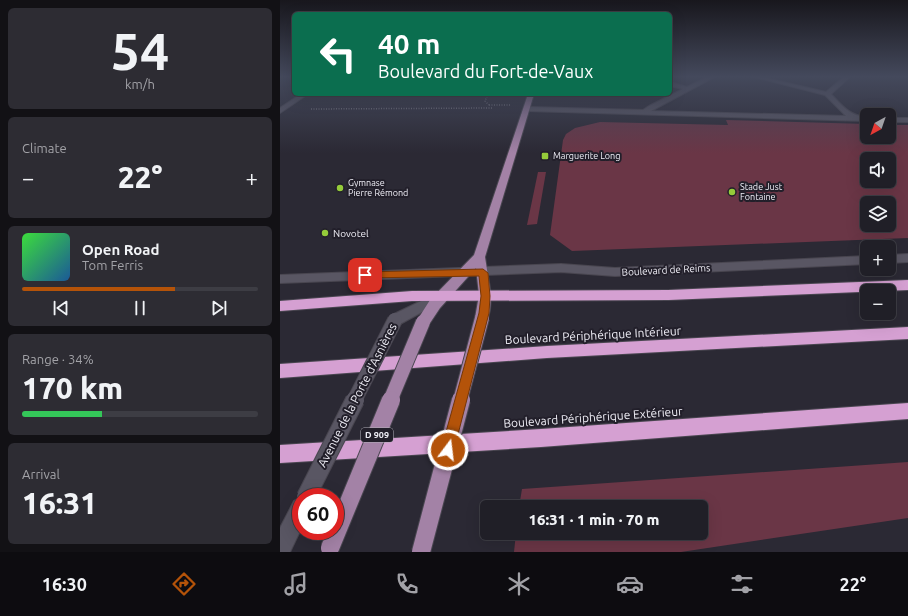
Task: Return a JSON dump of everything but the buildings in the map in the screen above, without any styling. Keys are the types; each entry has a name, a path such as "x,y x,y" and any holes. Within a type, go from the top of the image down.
{"highway":[{"path":"280,306 443,295 669,295 908,285"},
{"name":"Boulevard Périphérique Intérieur","path":"280,370 547,352 908,333"},
{"name":"Boulevard Périphérique Extérieur","path":"280,454 548,437 908,411"}],"main road":[{"name":"Avenue de la Porte d'Asnières","path":"330,550 423,322 443,295 479,257 529,102"},
{"path":"421,552 482,318 486,296 479,257"}],"street":[{"path":"281,110 293,102"},
{"path":"645,112 661,102"},
{"path":"834,102 845,113 854,118"},
{"path":"528,109 860,118"},
{"path":"896,120 908,120"},
{"path":"896,259 908,258"},
{"name":"Boulevard de Reims","path":"280,279 464,272 483,273 561,268 615,272 860,260"},
{"name":"Avenue de la Porte d'Asnières","path":"311,488 395,320 443,295"},
{"path":"281,549 292,526"}],"path":[{"path":"281,110 493,108 486,102"}],"shaded area":[{"name":"Stade Just Fontaine","path":"726,120 860,124 860,144 896,144 896,125 908,125 908,238 572,251 550,235 563,140 566,134 575,128 600,122 728,125"},
{"path":"538,172 546,172 537,224 527,225"},
{"path":"908,462 908,518 681,552 514,552 515,540 708,540 708,500 520,500 522,489"}],"place":[{"name":"Marguerite Long","path":"545,156"},
{"name":"Gymnase Pierre Rémond","path":"340,188"},
{"name":"Stade Just Fontaine","path":"732,192"},
{"name":"Novotel","path":"325,233"}],"route":[{"path":"365,275 464,272 483,273 486,296 484,313 448,450"}]}
